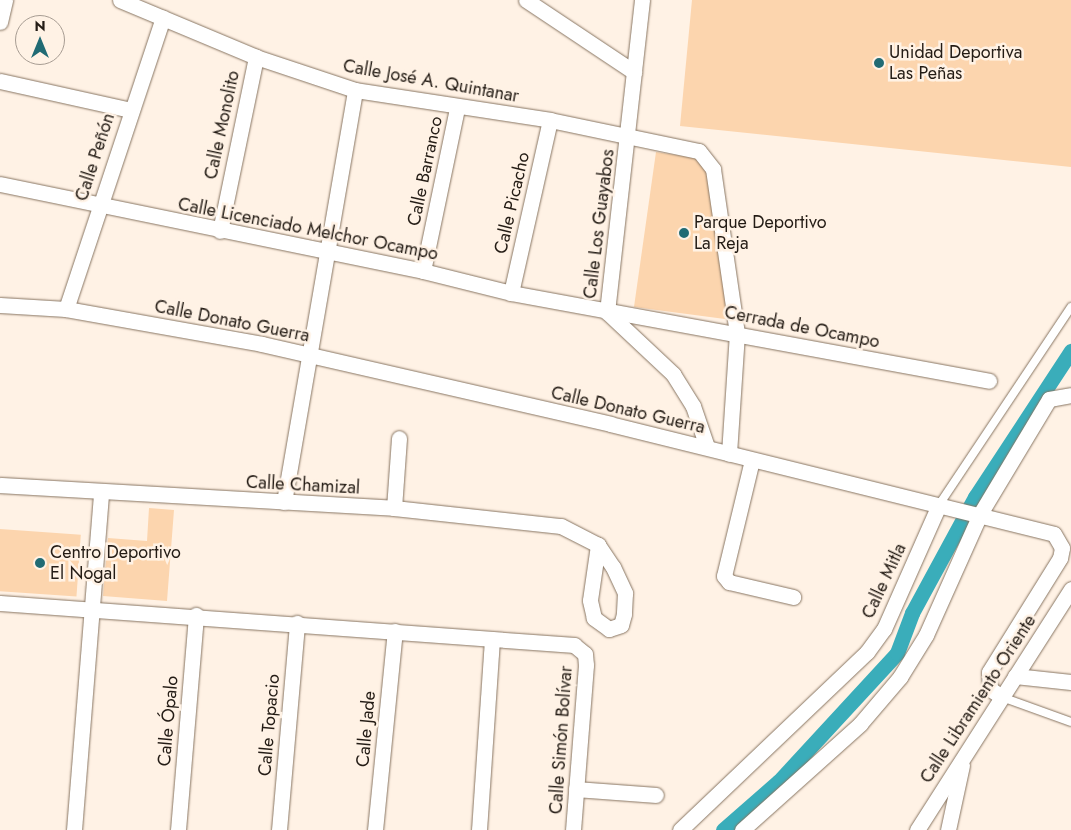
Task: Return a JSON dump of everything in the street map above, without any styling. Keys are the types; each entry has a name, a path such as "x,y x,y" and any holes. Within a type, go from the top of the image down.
{"street":[{"path":"0,22 5,0"},
{"name":"Calle José A. Quintanar","path":"120,0 256,57 354,90 457,108 550,120 699,152 714,169 738,333 729,454"},
{"path":"526,0 634,72"},
{"name":"Calle Los Guayabos","path":"642,0 629,137 607,312 673,374 694,406 707,447"},
{"name":"Calle Peñón","path":"66,310 99,205 163,18"},
{"name":"Calle Monolito","path":"220,231 256,57"},
{"path":"0,81 131,110"},
{"path":"284,502 307,355 354,90"},
{"name":"Calle Barranco","path":"423,271 457,108"},
{"name":"Calle Picacho","path":"511,293 550,120"},
{"name":"Calle Licenciado Melchor Ocampo","path":"0,184 220,231 423,271 511,293 607,312"},
{"name":"Calle Donato Guerra","path":"0,305 66,310 307,355 707,447 752,460 975,513 1054,534 1062,548 989,672 990,689 1002,697"},
{"name":"Cerrada de Ocampo","path":"607,312 738,333 989,380"},
{"path":"742,830 860,724 900,677 926,635 975,513 1049,399 1071,395"},
{"path":"394,508 398,438"},
{"path":"752,460 724,576 729,582 793,596"},
{"name":"Calle Chamizal","path":"0,485 101,494 394,508 560,526 598,545"},
{"path":"74,830 101,494"},
{"name":"Calle Mitla","path":"680,830 867,652 884,629 945,507"},
{"path":"598,545 624,593 621,625 609,629 594,618 590,600 598,545"},
{"name":"Calle Libramiento Oriente","path":"917,830 1071,589"},
{"path":"0,603 93,608 492,639 479,830"},
{"name":"Calle Ópalo","path":"178,830 196,616"},
{"name":"Calle Topacio","path":"279,830 297,623"},
{"name":"Calle Jade","path":"376,830 395,631"},
{"name":"Calle Simón Bolívar","path":"492,639 574,645 586,654 573,830"},
{"path":"1015,676 1071,682"},
{"path":"948,830 964,755"},
{"path":"576,790 656,795"}],"lane":[{"name":"Calle Mitla","path":"945,507 1071,307"},
{"path":"1002,697 1071,722"}],"shaded area":[{"name":"Unidad Deportiva Las Peñas","path":"692,0 1071,0 1071,167 680,126"},
{"name":"Parque Deportivo La Reja","path":"656,152 710,160 740,321 634,307"},
{"path":"149,508 174,510 167,601 103,596 108,538 147,541"},
{"name":"Centro Deportivo El Nogal","path":"0,529 81,535 76,596 0,591"}],"waterway":[{"path":"723,830 779,781 897,653 912,613 975,497 1071,351"}],"place":[{"name":"Unidad Deportiva Las Peñas","path":"879,63"},
{"name":"Parque Deportivo La Reja","path":"684,233"},
{"name":"Centro Deportivo El Nogal","path":"40,563"}]}
